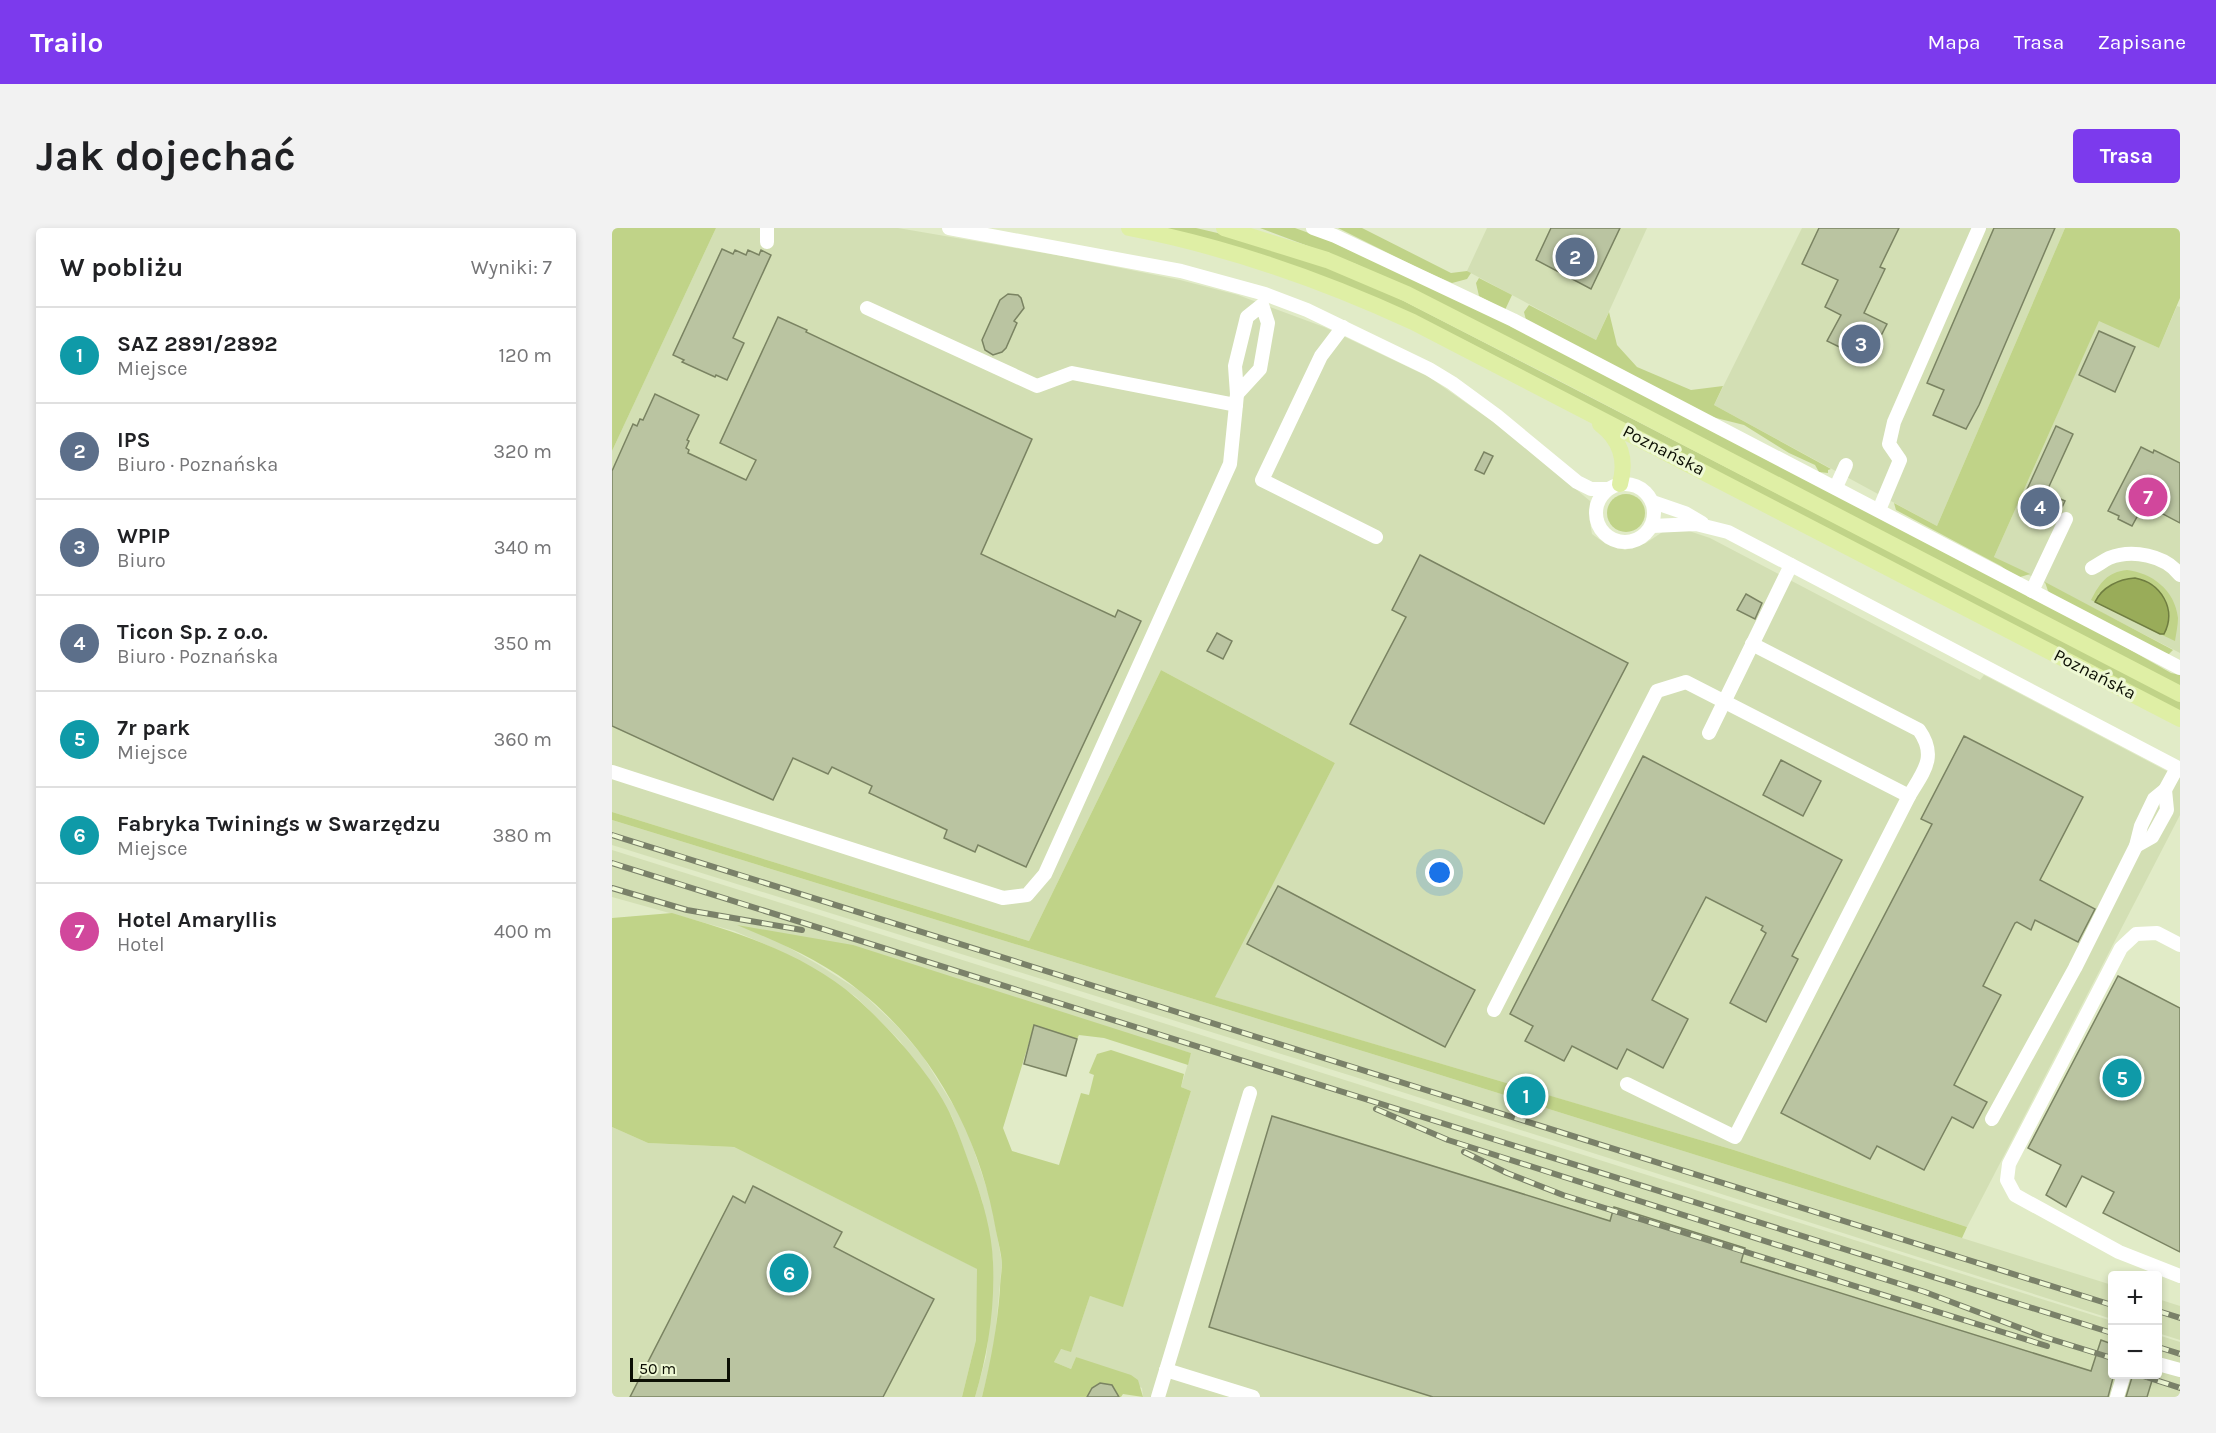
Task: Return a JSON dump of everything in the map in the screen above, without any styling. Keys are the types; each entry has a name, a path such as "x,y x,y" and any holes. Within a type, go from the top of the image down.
{"main road":[{"name":"Poznańska","path":"1129,228 1245,256 1344,291 1433,331 2180,718"},
{"name":"Poznańska","path":"1224,228 1327,260 1407,294 2180,694"},
{"path":"1565,399 1606,429 1617,441 1623,462 1614,486"}],"street":[{"path":"767,242 768,228"},
{"path":"949,228 1181,271 1263,299 1307,310 1429,369 1452,383 1584,486 1591,489 1614,486 1630,484 1640,487 1653,502 1654,519 1645,535 1636,540 1625,542 1615,540 1606,535 1599,526 1596,506 1601,496 1614,486"},
{"path":"1313,228 1335,236 1513,320 2180,668"},
{"path":"1879,510 1900,460 1889,444 1894,422 1979,228"},
{"path":"1237,400 1260,369 1268,324 1263,299"},
{"path":"612,772 1003,898 1027,895 1045,874 1230,464 1237,400 1235,366 1247,317 1263,299"},
{"path":"867,308 1037,386 1072,373 1200,396 1237,400"},
{"path":"1343,327 1321,356 1262,480 1376,537"},
{"path":"1836,487 1846,465"},
{"path":"1653,502 1728,532 2178,768 2165,790 2167,810 2152,837 2136,846 2075,968 1992,1119"},
{"path":"2032,591 2066,519"},
{"path":"1652,526 1707,525"},
{"path":"2092,568 2110,558 2134,554 2155,557 2180,575"},
{"path":"1709,733 1791,565"},
{"path":"1627,1084 1735,1137 1908,796 1927,764 1929,751 1919,730 1752,644"},
{"path":"1494,1010 1657,691 1686,682 1908,796"},
{"path":"2180,945 2157,933 2136,934 2121,948 2009,1164 2007,1180 2015,1195 2119,1252 2180,1276"},
{"path":"1158,1397 1250,1093"},
{"path":"2162,1365 2180,1370"},
{"path":"1166,1370 1253,1397"},
{"path":"2117,1397 2122,1379"}],"shaded area":[{"path":"612,228 716,228 612,451"},
{"path":"716,228 898,228 1062,256 1180,280 1238,295 1324,327 1429,377 1512,435 1590,501 1592,534 1606,544 1625,550 1646,543 1664,531 1686,530 1710,538 1980,680 1984,675 2180,778 2180,815 1967,1227 1734,1150 1214,997 1335,763 1161,670 1029,941 612,812 612,451"},
{"path":"1159,228 1196,228 1226,235 1327,267 1396,297 2180,701 2180,712 1462,339"},
{"path":"1260,228 1295,228 1328,240 1504,321 2069,615 2171,673 2180,675 2180,686 1356,264"},
{"path":"1338,228 1362,228 1451,273 1467,271 1471,273 1467,279 1452,283"},
{"path":"1487,228 1647,228 1596,340 1467,271"},
{"path":"1802,228 2065,228 1937,526 1714,405"},
{"path":"2065,228 2180,228 2180,298 2159,348 2099,321 1994,557 2030,574 2017,578 2001,566 1896,510 1894,503 1937,526"},
{"path":"1479,278 1512,295 1505,310 1479,296 1476,283"},
{"path":"1529,305 1596,340 1609,312 1617,345 1637,367 1691,390 1723,386 1714,405 1831,469 1828,473 1819,472 1815,465 1789,453 1744,425 1712,417 1526,320 1524,312"},
{"path":"2177,306 2180,307 2180,653 1994,557 2099,320 2159,348"},
{"path":"1626,494 1639,500 1645,513 1639,526 1626,532 1613,526 1607,513 1613,500"},
{"path":"2127,570 2153,579 2167,591 2176,608 2178,618 2175,641 2160,634 2164,634 2099,593 2095,602 2091,600 2105,579 2114,573"},
{"path":"2135,578 2152,585 2164,599 2169,615 2164,634 2095,602 2102,592 2112,585"},
{"path":"2045,582 2173,650 2169,654 2160,653 2052,595"},
{"path":"1161,670 1335,763 1215,997 1734,1150 1967,1227 1962,1238 612,820 612,812 1029,941"},
{"path":"612,820 2108,1284 2108,1318 1352,1076 612,845"},
{"path":"612,850 2108,1320 2108,1379 2162,1379 2162,1336 2180,1342 2180,1397 1143,1397 1142,1388 1076,1357 1071,1369 1054,1362 1060,1349 1071,1351 1090,1296 1123,1306 1191,1091 1181,1087 1191,1053 741,926 779,942 860,991 897,1026 922,1055 965,1124 991,1201 1002,1263 994,1348 982,1397 975,1397 986,1357 993,1260 982,1200 952,1117 900,1041 856,997 817,971 776,949 734,931 612,897"},
{"path":"672,913 745,936 815,968 856,998 883,1023 934,1086 952,1118 960,1139 980,1195 991,1240 992,1314 984,1364 975,1397 962,1397 976,1340 977,1269 734,1147 648,1143 612,1127 612,918"},
{"path":"737,925 853,945 1191,1053 1188,1065 1104,1038 1079,1035 1077,1039 1034,1026 1003,1128 1012,1151 1059,1165 1081,1093 1089,1095 1094,1075 1089,1073 1097,1054 1111,1050 1184,1074 1181,1087 1191,1091 1123,1307 1090,1296 1071,1352 1061,1349 1054,1362 1071,1369 1076,1357 1131,1375 1138,1380 1143,1397 1123,1394 1121,1397 982,1397 995,1331 1002,1263 989,1197 979,1163 950,1099 932,1069 911,1041 861,992 817,962"},
{"path":"612,1127 648,1143 734,1147 978,1269 976,1340 962,1397 612,1397"},
{"path":"2162,1300 2180,1306 2180,1340 2162,1334"}],"building":[{"path":"1551,228 1620,228 1591,289 1536,260"},
{"path":"1819,228 1899,228 1880,267 1885,269 1864,313 1887,324 1868,361 1827,341 1841,315 1825,307 1838,280 1802,264"},
{"path":"1994,228 2055,228 1979,405 1966,429 1933,415 1944,390 1927,383"},
{"path":"722,249 733,254 735,250 746,255 748,250 759,255 761,250 771,255 733,338 744,343 727,380 682,362 684,360 673,355"},
{"path":"1008,294 1018,295 1024,308 1014,321 1017,323 1006,348 993,355 985,350 982,340 1000,300"},
{"path":"778,317 1032,439 981,554 1115,617 1118,610 1141,621 1026,867 978,845 975,852 944,838 947,830 869,793 872,786 832,767 828,774 793,758 773,800 612,726 612,471 633,424 637,426 640,419 643,420 655,394 699,415 687,440 689,441 686,448 689,450 688,453 746,480 756,460 720,443"},
{"path":"2099,331 2135,347 2115,392 2079,375"},
{"path":"2056,426 2073,434 2046,493 2065,501 2057,518 2052,521 2019,507"},
{"path":"2141,447 2153,453 2154,450 2180,463 2180,523 2144,504 2132,526 2108,511"},
{"path":"1484,452 1493,456 1484,474 1475,470"},
{"path":"1420,555 1628,663 1544,824 1350,724 1406,617 1392,610"},
{"path":"1746,594 1762,603 1755,619 1737,610"},
{"path":"1217,633 1232,641 1223,659 1207,651"},
{"path":"1964,736 2083,797 2040,880 2095,909 2078,942 2035,920 2031,930 2015,923 1983,986 2001,995 1954,1085 1987,1102 1973,1128 1952,1117 1924,1170 1877,1146 1870,1159 1781,1113 1932,824 1921,819"},
{"path":"1643,756 1842,860 1792,956 1798,959 1766,1022 1730,1003 1766,933 1761,930 1763,926 1706,897 1652,1000 1688,1019 1663,1068 1627,1049 1617,1069 1572,1046 1564,1061 1525,1041 1533,1026 1510,1014"},
{"path":"1781,760 1821,781 1803,816 1763,795"},
{"path":"1278,886 1475,990 1445,1047 1247,944"},
{"path":"2118,976 2180,1008 2180,1252 2103,1213 2114,1192 2082,1176 2066,1207 2046,1195 2061,1165 2028,1148"},
{"path":"1034,1025 1077,1039 1066,1076 1024,1064"},
{"path":"1272,1116 1610,1221 1614,1207 1745,1248 1741,1262 2091,1371 2101,1340 2108,1343 2108,1379 2113,1379 2108,1397 1433,1397 1209,1327"},
{"path":"753,1186 842,1232 834,1247 934,1299 883,1397 630,1397 733,1196 745,1203"},
{"path":"2131,1379 2152,1379 2147,1397 2126,1397"},
{"path":"1100,1383 1112,1385 1119,1397 1087,1397 1092,1388"}],"railway":[{"path":"612,835 2108,1304"},
{"path":"612,863 2108,1332"},
{"path":"612,888 687,910 802,930"},
{"path":"1376,1109 1448,1140 1925,1292 2044,1337 2108,1357"},
{"path":"1464,1152 1507,1173 1563,1195 2047,1346"},
{"path":"2162,1312 2180,1318"},
{"path":"2162,1348 2180,1354"},
{"path":"2152,1379 2180,1388"}],"place":[{"name":"IPS","path":"1575,257"},
{"name":"WPIP","path":"1861,344"},
{"name":"Hotel Amaryllis","path":"2148,497"},
{"name":"Ticon Sp. z o.o.","path":"2040,507"},
{"name":"7r park","path":"2122,1078"},
{"name":"SAZ 2891/2892","path":"1526,1096"},
{"name":"Fabryka Twinings w Swarzędzu","path":"789,1273"}]}
